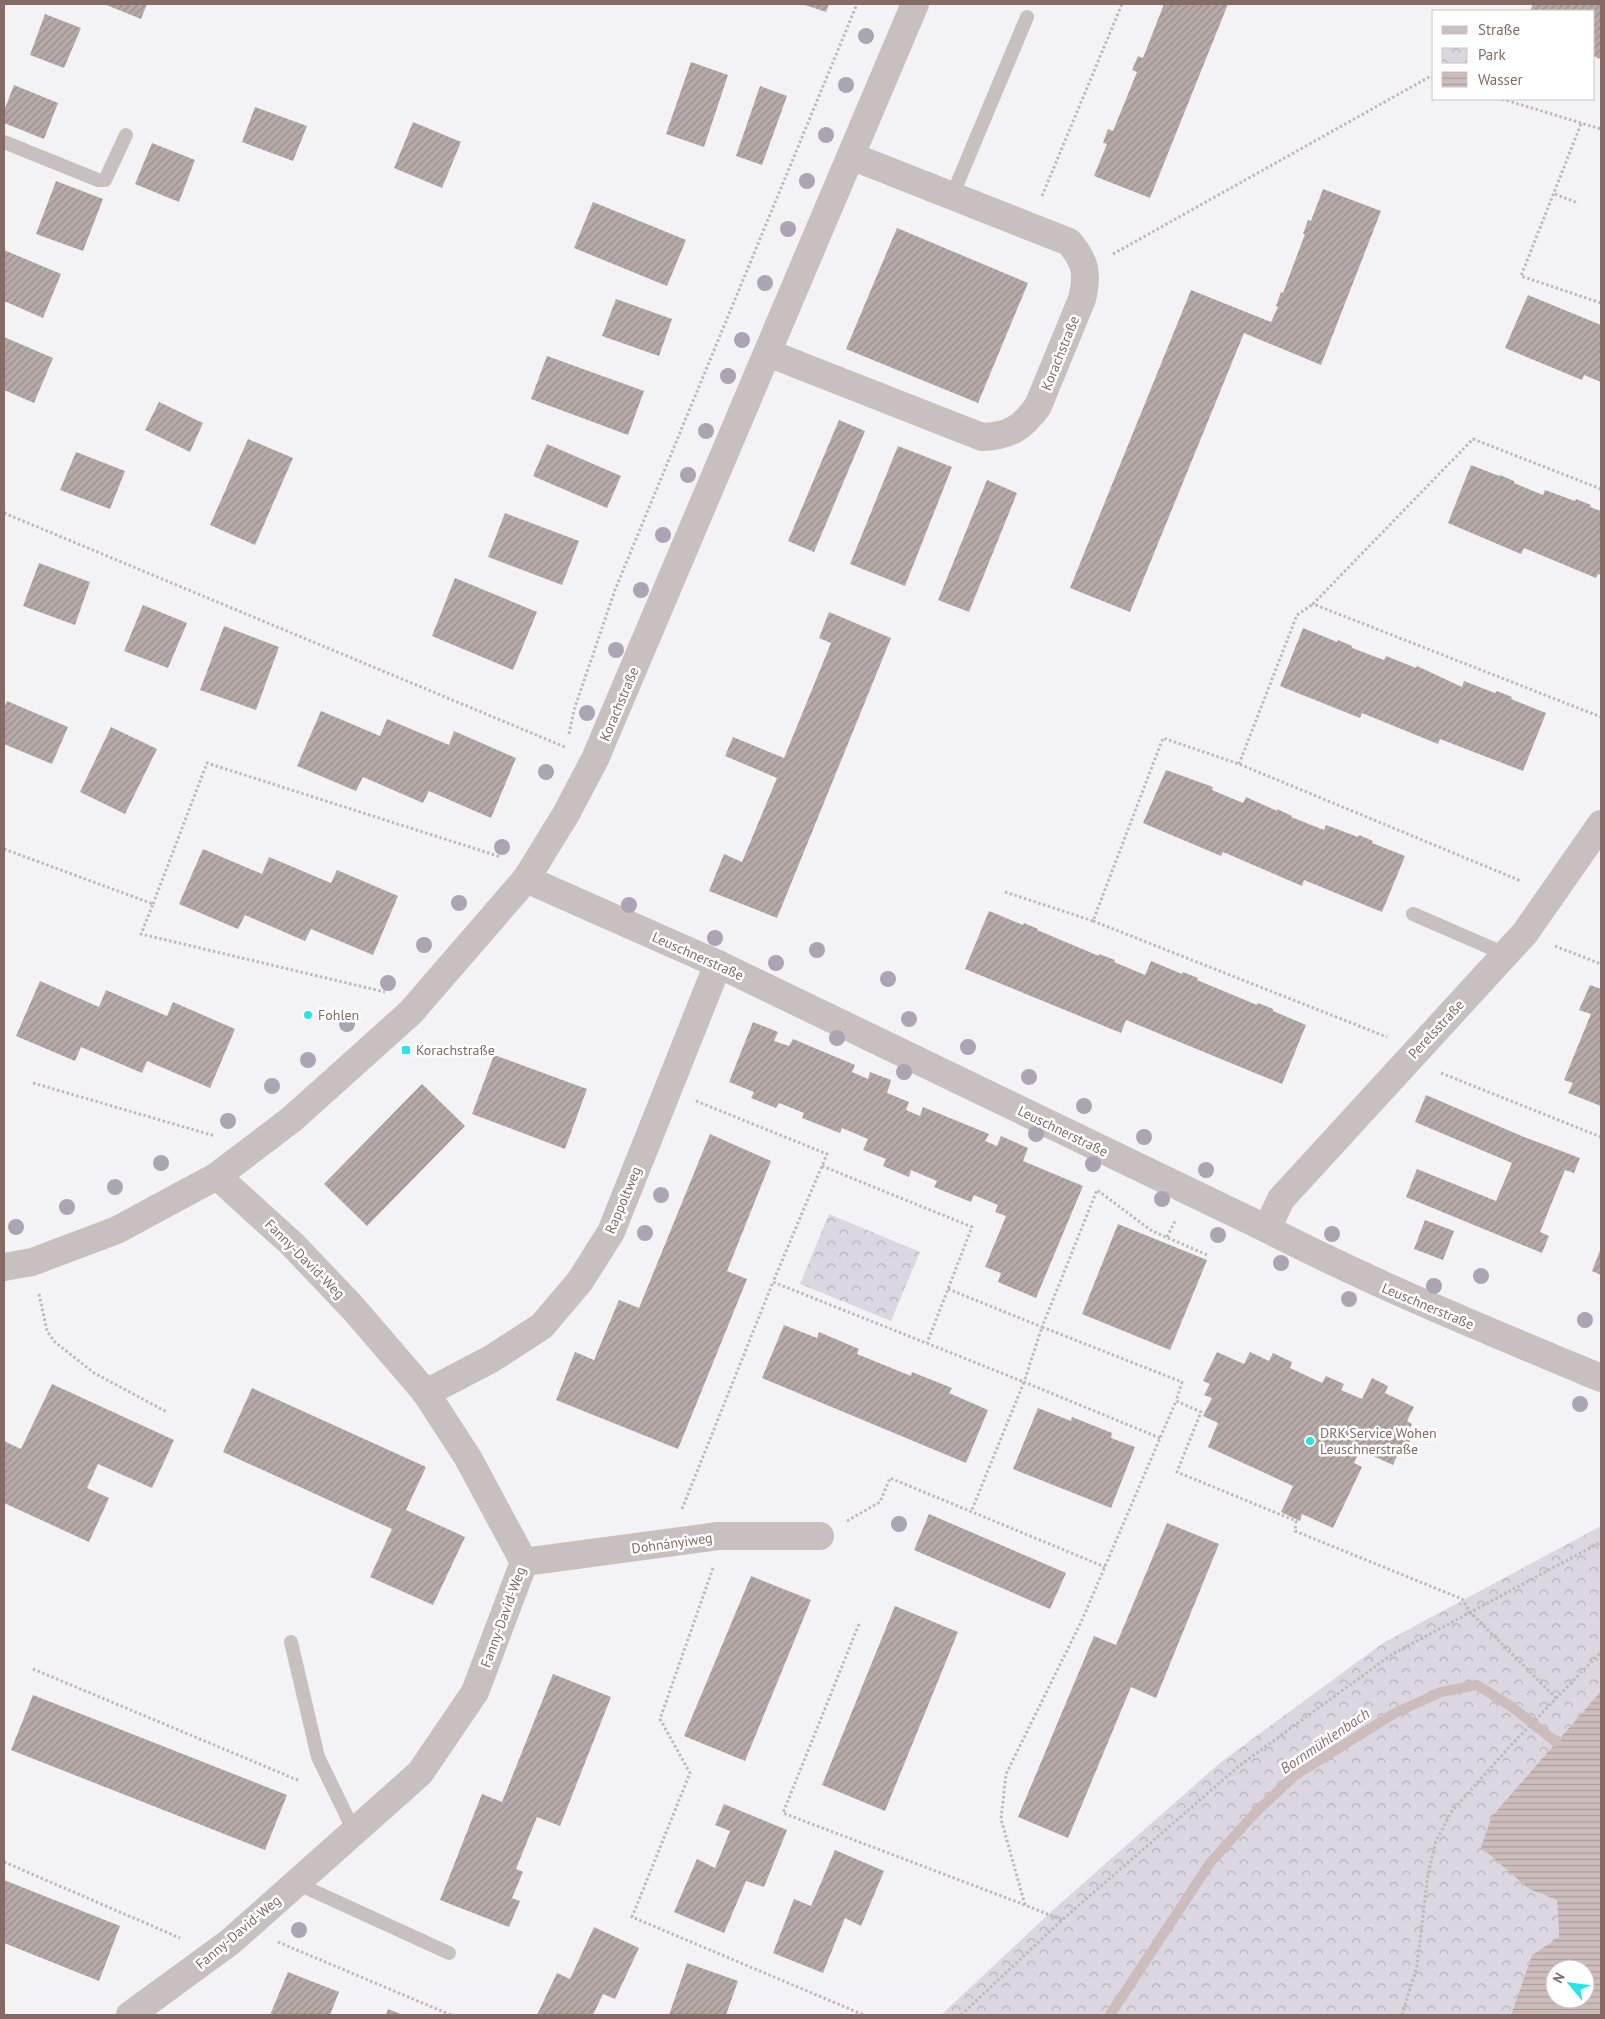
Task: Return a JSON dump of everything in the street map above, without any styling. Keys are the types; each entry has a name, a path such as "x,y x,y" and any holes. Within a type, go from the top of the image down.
{"street":[{"name":"Korachstraße","path":"4,1267 32,1262 117,1230 217,1176 292,1119 421,1001 530,873 566,814 595,759 915,4"},
{"path":"851,156 1069,242 1079,254 1085,270"},
{"name":"Korachstraße","path":"768,353 982,437 1000,436 1016,430 1029,419 1038,406 1082,299 1086,283 1085,270"},
{"name":"Perelsstraße","path":"1267,1229 1281,1199 1524,933 1601,824"},
{"name":"Leuschnerstraße","path":"530,873 1267,1229 1330,1262 1422,1304 1601,1378"},
{"name":"Rappoltweg","path":"426,1393 491,1359 542,1326 580,1280 611,1232 718,964"},
{"name":"Fanny-David-Weg","path":"130,2015 245,1928 420,1773 474,1692 524,1562 468,1458 426,1393 353,1308 292,1244 217,1176"},
{"name":"Dohnányiweg","path":"524,1562 675,1544 718,1536 820,1536"}],"lane":[{"path":"952,196 1027,17"},
{"path":"4,142 98,180 105,180 126,135"},
{"path":"1413,914 1505,954"},
{"path":"291,1642 318,1757 354,1831"},
{"path":"296,1883 449,1953"}],"path":[{"path":"566,757 565,747 574,710 615,590 857,4"},
{"path":"1029,227 1122,4"},
{"path":"1085,270 1432,76"},
{"path":"1505,100 1601,129"},
{"path":"1582,124 1521,276 1601,303"},
{"path":"1555,194 1578,203"},
{"path":"1239,764 1297,616 1313,604 1472,439 1601,490"},
{"path":"4,513 565,747"},
{"path":"1313,604 1601,717"},
{"path":"1093,921 1163,738 1239,764 1552,894"},
{"path":"421,1001 140,934 207,764 530,873"},
{"path":"4,849 152,904"},
{"path":"1005,892 1093,921 1412,1054 1601,1137"},
{"path":"1524,933 1601,964"},
{"path":"33,1083 254,1148"},
{"path":"668,1089 827,1154 773,1282 680,1514 675,1544"},
{"path":"822,1166 972,1227 927,1344"},
{"path":"971,1512 1024,1382 1042,1327 1097,1190 1152,1231 1207,1255"},
{"path":"1167,1238 1174,1222"},
{"path":"32,1262 47,1331 55,1342 94,1373 167,1412"},
{"path":"773,1282 1160,1438"},
{"path":"948,1289 1182,1382 1176,1401 1082,1620 1006,1774 1001,1819 1025,1905"},
{"path":"1176,1401 1201,1412 1177,1472 1296,1521 1295,1531 1462,1599 1470,1612 1556,1698"},
{"path":"820,1536 880,1502 890,1478 1105,1567"},
{"path":"718,1536 716,1561 660,1720 690,1774 632,1917 864,2015"},
{"path":"961,2015 1062,1920 1239,1766 1390,1655 1601,1542"},
{"path":"859,1624 783,1813 1062,1920"},
{"path":"1402,2015 1417,1966 1428,1874 1436,1841 1452,1811 1512,1744 1601,1652"},
{"path":"33,1669 300,1780 305,1788"},
{"path":"4,1862 215,1952"},
{"path":"245,1928 451,2015"}],"green space":[{"path":"829,1214 920,1252 891,1321 800,1284"},
{"path":"1601,1526 1601,1691 1492,1816 1529,1889 1557,1900 1559,1937 1532,1955 1511,2015 941,2015 1054,1909 1221,1762 1383,1643"}],"water":[{"path":"1601,1691 1601,2015 1511,2015 1532,1955 1559,1937 1557,1900 1529,1889 1481,1847 1492,1816"}],"building":[{"path":"104,4 147,4 141,19"},
{"path":"802,4 829,4 826,12"},
{"path":"1164,4 1228,4 1150,198 1094,176 1107,144 1103,143 1108,129 1113,131 1137,72 1132,70 1138,56 1143,58"},
{"path":"1533,4 1601,4 1601,55 1599,59 1595,57 1595,10 1530,10"},
{"path":"45,14 81,28 64,68 30,55"},
{"path":"691,62 728,75 704,147 666,134"},
{"path":"14,85 58,103 44,139 4,123 4,111"},
{"path":"760,86 787,96 762,165 736,156"},
{"path":"255,107 307,126 293,161 242,142"},
{"path":"413,122 461,142 442,188 394,168"},
{"path":"152,143 195,160 179,202 135,184"},
{"path":"56,181 103,199 83,251 36,234"},
{"path":"1323,189 1381,211 1321,365 1244,333 1130,612 1070,588 1191,290 1271,322 1305,234 1303,234 1308,220 1311,221"},
{"path":"593,202 686,240 667,286 574,248"},
{"path":"897,228 1028,283 978,403 846,349"},
{"path":"4,250 61,274 43,318 4,301"},
{"path":"1528,295 1601,325 1601,382 1584,375 1582,380 1505,348"},
{"path":"616,299 672,319 659,356 602,336"},
{"path":"4,337 53,358 34,403 4,390"},
{"path":"547,356 644,391 628,435 531,399"},
{"path":"159,402 203,423 190,452 145,430"},
{"path":"839,420 865,431 814,552 788,541"},
{"path":"248,439 293,458 255,545 210,525"},
{"path":"547,444 621,476 607,508 533,476"},
{"path":"898,446 952,467 905,586 850,564"},
{"path":"76,452 125,471 110,509 60,490"},
{"path":"1471,465 1500,475 1543,495 1545,490 1575,501 1576,499 1601,511 1601,575 1598,574 1596,578 1524,548 1521,554 1448,523"},
{"path":"987,480 1017,493 969,612 938,600"},
{"path":"505,513 579,541 562,585 488,557"},
{"path":"39,563 90,582 75,625 23,606"},
{"path":"455,578 537,612 513,670 432,636"},
{"path":"143,605 187,623 168,668 124,651"},
{"path":"829,612 891,638 777,918 709,891 724,854 742,862 777,778 725,756 733,737 784,758 831,643 819,638"},
{"path":"224,626 279,647 256,710 200,690"},
{"path":"1303,628 1337,642 1338,640 1352,646 1352,648 1384,660 1386,656 1416,668 1417,666 1462,687 1464,681 1495,693 1497,691 1512,697 1511,699 1546,713 1523,771 1440,739 1438,744 1362,713 1360,718 1280,686"},
{"path":"7,701 68,727 52,764 4,744 4,708"},
{"path":"321,711 380,736 387,719 449,745 454,731 516,758 491,818 429,791 423,803 363,777 356,791 297,766"},
{"path":"111,727 157,749 125,814 80,792"},
{"path":"1166,770 1213,787 1212,790 1243,803 1246,797 1324,830 1326,825 1358,837 1359,835 1373,841 1372,843 1405,856 1382,912 1304,880 1302,886 1223,852 1221,856 1143,823"},
{"path":"203,849 262,874 269,857 331,883 337,870 398,896 373,955 311,929 305,941 245,915 238,929 179,904"},
{"path":"989,911 1023,925 1024,923 1099,956 1099,954 1115,960 1114,962 1145,975 1151,961 1182,974 1183,972 1198,978 1197,980 1257,1005 1258,1003 1273,1009 1273,1011 1306,1025 1282,1084 1126,1020 1121,1033 965,969"},
{"path":"40,981 99,1007 106,990 167,1016 173,1002 235,1029 210,1088 147,1061 142,1073 81,1047 75,1061 16,1036"},
{"path":"1590,985 1601,989 1601,1106 1568,1093 1573,1083 1564,1080 1591,1014 1579,1010"},
{"path":"753,1022 778,1032 774,1041 789,1046 793,1039 855,1065 852,1072 868,1079 870,1072 891,1080 887,1093 909,1102 906,1110 920,1116 923,1107 989,1134 985,1141 997,1146 1001,1136 1028,1148 1023,1161 1083,1186 1036,1298 998,1282 1001,1273 985,1267 1006,1216 995,1212 998,1205 974,1195 971,1202 934,1187 937,1181 911,1170 909,1177 883,1166 886,1159 863,1150 868,1139 842,1128 840,1133 802,1118 804,1113 779,1103 776,1108 751,1098 754,1092 729,1082"},
{"path":"494,1055 587,1089 565,1149 472,1114"},
{"path":"422,1084 465,1126 367,1226 324,1184"},
{"path":"1426,1095 1524,1137 1580,1158 1574,1173 1565,1170 1540,1232 1549,1236 1542,1253 1406,1197 1417,1169 1496,1201 1512,1163 1415,1122"},
{"path":"710,1134 771,1161 727,1271 747,1279 678,1449 556,1400 575,1352 594,1360 619,1300 639,1308"},
{"path":"1425,1220 1454,1231 1443,1260 1414,1249"},
{"path":"1118,1224 1207,1260 1170,1350 1082,1314"},
{"path":"1601,1248 1601,1275 1592,1271"},
{"path":"784,1325 817,1338 819,1332 859,1349 857,1354 911,1376 912,1372 952,1388 949,1393 988,1410 966,1463 762,1378"},
{"name":"DRK Service Wohen Leuschnerstraße","path":"1217,1352 1244,1364 1250,1352 1269,1361 1273,1353 1292,1362 1290,1368 1322,1383 1326,1376 1344,1384 1341,1390 1362,1399 1372,1378 1388,1386 1385,1393 1414,1407 1407,1421 1412,1424 1406,1435 1411,1438 1407,1447 1402,1444 1393,1465 1360,1450 1354,1463 1362,1467 1333,1528 1302,1514 1300,1521 1281,1512 1293,1486 1208,1447 1218,1423 1203,1416 1212,1398 1204,1395 1210,1384 1203,1381"},
{"path":"52,1384 174,1440 152,1488 98,1464 87,1488 109,1498 89,1542 4,1503 4,1441 21,1449"},
{"path":"252,1388 426,1467 406,1510 465,1537 433,1605 370,1577 392,1529 223,1452"},
{"path":"1038,1408 1071,1421 1072,1417 1112,1433 1111,1438 1135,1447 1111,1508 1013,1469"},
{"path":"929,1514 1066,1573 1050,1609 914,1550"},
{"path":"1167,1523 1219,1544 1156,1698 1131,1687 1068,1838 1018,1817 1094,1636 1116,1645"},
{"path":"751,1576 811,1600 745,1761 684,1736"},
{"path":"895,1606 958,1632 885,1811 822,1785"},
{"path":"553,1674 611,1697 560,1826 537,1817 516,1869 523,1872 512,1898 520,1901 509,1927 440,1900 482,1794 502,1802"},
{"path":"33,1695 287,1795 265,1850 11,1750"},
{"path":"724,1804 787,1830 764,1887 746,1881 724,1933 674,1912 697,1859 715,1868 730,1831 715,1825"},
{"path":"835,1850 884,1871 861,1926 845,1918 823,1973 773,1953 794,1899 811,1906"},
{"path":"4,1880 120,1926 99,1981 4,1943"},
{"path":"594,1927 639,1948 615,1999 603,1994 593,2015 537,2015 557,1973 570,1979"},
{"path":"687,1963 738,1981 726,2015 669,2015"},
{"path":"288,1972 339,1992 330,2015 270,2015"},
{"path":"388,2009 403,2015 386,2015"}],"waterway":[{"name":"Bornmühlenbach","path":"1110,2015 1210,1863 1255,1813 1294,1776 1395,1713 1441,1692 1477,1685 1512,1707 1556,1742"}],"place":[{"name":"Fohlen","path":"308,1015"},
{"name":"Korachstraße","path":"406,1050"},
{"name":"DRK Service Wohen Leuschnerstraße","path":"1310,1441"}]}
